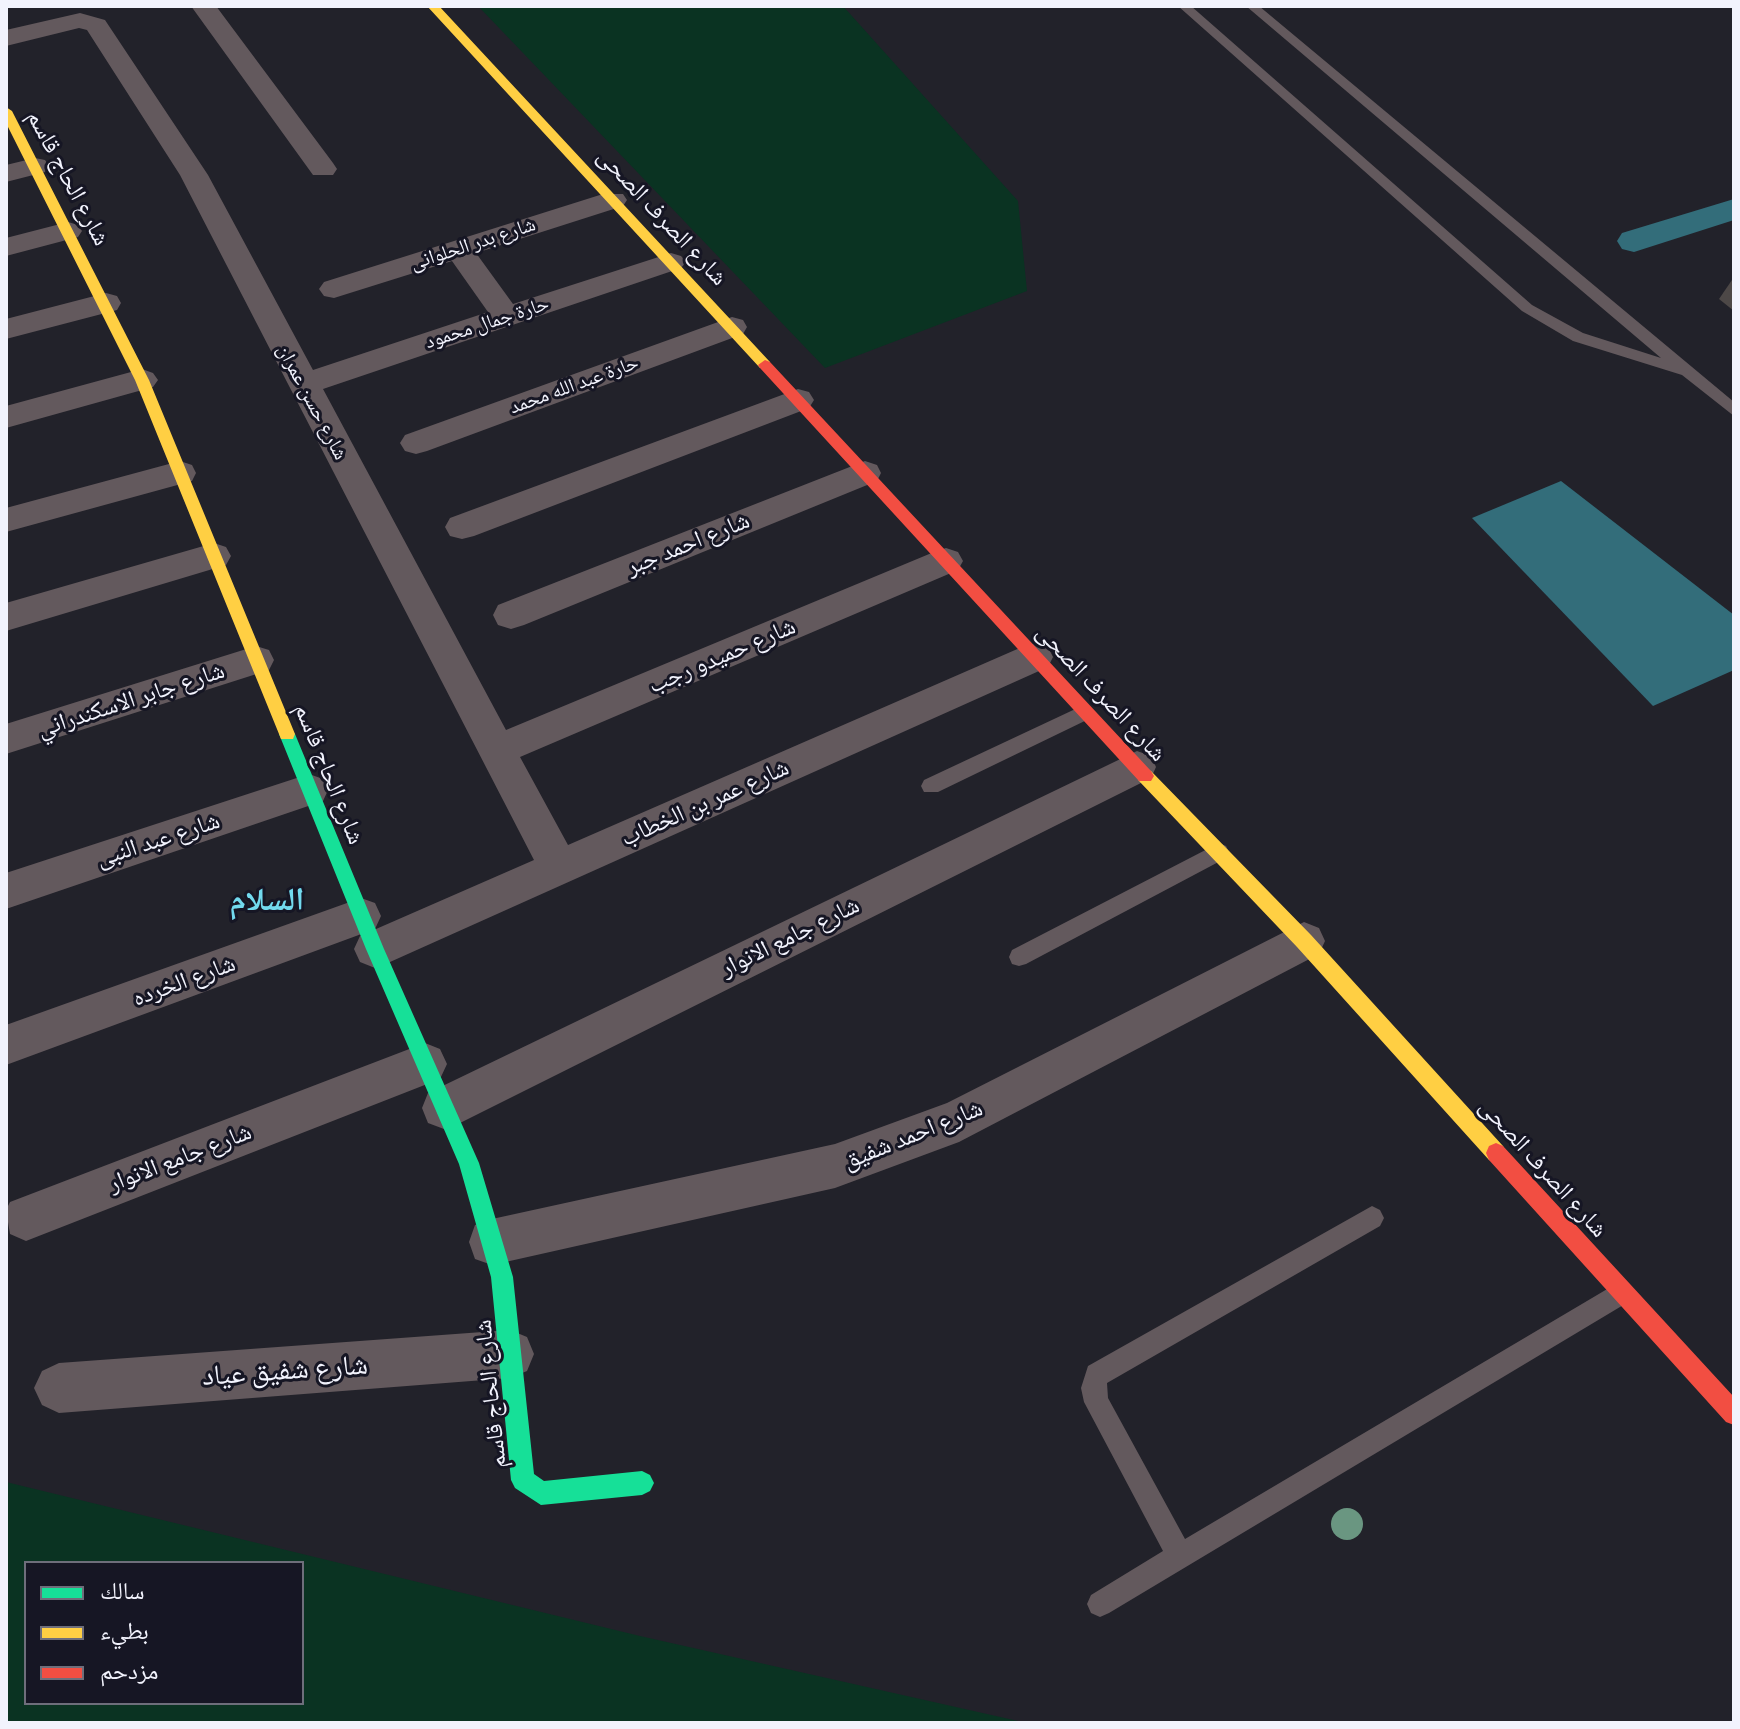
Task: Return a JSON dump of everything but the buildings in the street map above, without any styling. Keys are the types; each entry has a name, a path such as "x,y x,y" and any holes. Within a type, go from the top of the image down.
{"street":[{"path":"203,6 323,169"},
{"name":"شارع الصرف الصحى","path":"433,6 1137,767 1304,941 1734,1414"},
{"name":"شارع حسن عمران","path":"6,38 80,20 96,25 194,175 559,868"},
{"name":"شارع الحاج قاسم","path":"6,112 106,303 142,380 368,932 469,1163 502,1277 523,1480 541,1493 642,1483"},
{"path":"6,174 35,166"},
{"name":"شارع بدر الحلوانى","path":"334,289 613,200"},
{"path":"6,247 68,231"},
{"path":"458,249 507,317"},
{"name":"حارة جمال محمود","path":"302,385 671,262"},
{"path":"6,329 106,303"},
{"name":"حارة عبد الله محمد","path":"416,443 732,327"},
{"path":"6,417 142,380"},
{"path":"462,527 798,400"},
{"path":"6,520 180,473"},
{"name":"شارع احمد جبر","path":"511,615 865,473"},
{"path":"6,617 214,556"},
{"name":"شارع حميدو رجب","path":"497,750 946,561"},
{"name":"شارع عمر بن الخطاب","path":"368,932 559,868 1035,657"},
{"name":"شارع جابر الاسكندراني","path":"6,739 256,660"},
{"name":"شارع جامع الانوار","path":"444,1108 1137,767"},
{"name":"شارع عبد النبى","path":"6,891 309,790"},
{"name":"شارع الخرده","path":"6,1045 368,932"},
{"name":"شارع احمد شفيق","path":"492,1242 835,1166 959,1120 1304,941"},
{"name":"شارع جامع الانوار","path":"26,1218 425,1064"},
{"name":"شارع شفيق عياد","path":"59,1388 510,1354"}],"lane":[{"path":"1184,6 1527,308 1578,337 1688,372"},
{"path":"1252,6 1734,411"},
{"path":"931,786 1086,712"},
{"path":"1019,957 1219,852"},
{"path":"1180,1556 1096,1402 1093,1388 1097,1375 1372,1218"},
{"path":"1100,1604 1623,1292"}],"green space":[{"path":"478,6 843,6 1018,201 1027,291 825,368"},
{"path":"6,1482 640,1636 1027,1723 6,1723"}],"water":[{"path":"1561,481 1734,615 1734,670 1653,706 1472,518"}],"waterway":[{"path":"1634,241 1734,209"}],"traffic: fast":[{"path":"287,734 375,949 469,1163 502,1277 523,1480 541,1493 642,1483"}],"traffic: slow":[{"path":"433,6 765,365"},
{"path":"6,111 142,380 287,734"},
{"path":"1145,776 1304,941 1496,1153"}],"traffic: jam":[{"path":"765,365 1145,776"},
{"path":"1496,1153 1734,1414"}],"district":[{"name":"السلام","path":"267,901"}]}
